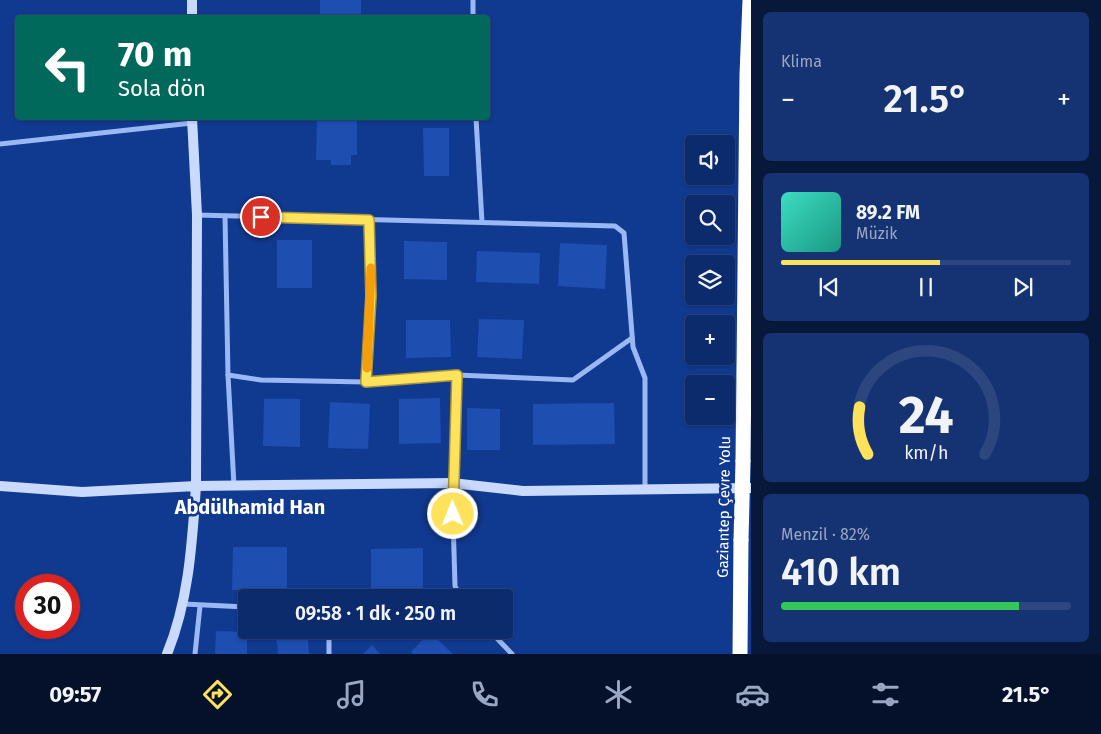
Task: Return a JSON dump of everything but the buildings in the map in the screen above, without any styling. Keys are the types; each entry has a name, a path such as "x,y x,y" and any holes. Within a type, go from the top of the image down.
{"highway":[{"name":"Gaziantep Çevre Yolu","path":"740,654 746,75 750,0"}],"street":[{"path":"192,0 192,15"},
{"path":"473,0 473,15"},
{"path":"0,144 192,120 197,215 196,486 184,604 167,654"},
{"path":"476,120 482,222"},
{"path":"197,215 615,226 624,233 633,347 645,378 645,489"},
{"path":"225,216 228,375 234,486"},
{"path":"366,382 371,296 369,220"},
{"path":"228,375 261,380 366,382 457,375 573,380 632,338"},
{"path":"456,589 452,483 457,375"},
{"path":"0,486 82,492 196,486 452,483 522,491 751,488"},
{"path":"184,604 238,607"},
{"path":"195,654 200,606"},
{"path":"328,639 329,654"},
{"path":"498,639 512,654"}],"slow traffic":[{"path":"367,368 371,268"}],"district":[{"name":"Abdülhamid Han","path":"250,507"}],"route":[{"path":"261,217 369,220 371,296 366,382 457,375 452,483 453,514"}]}
